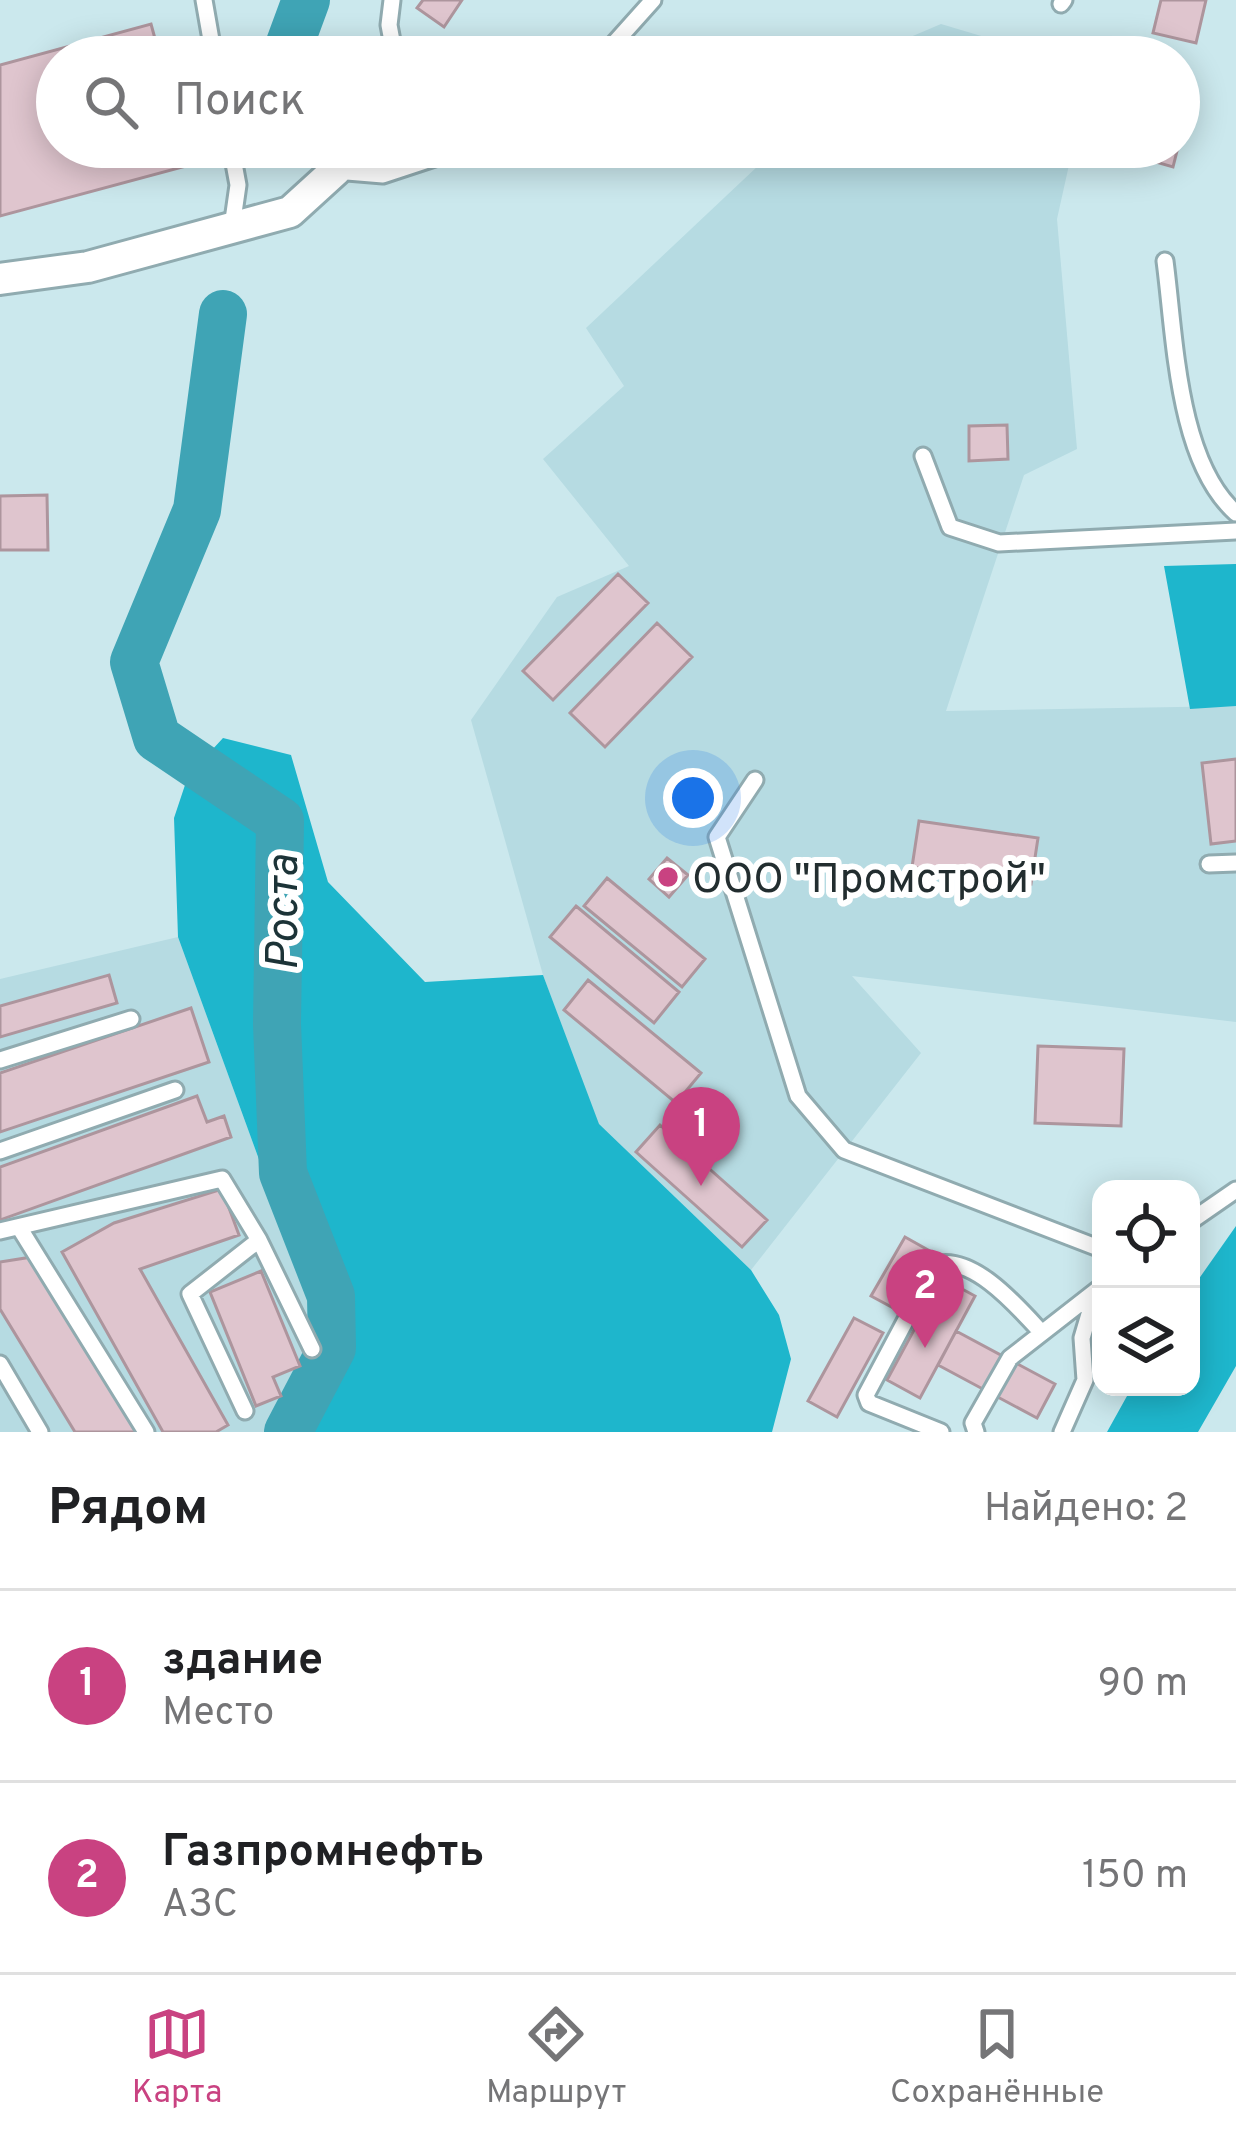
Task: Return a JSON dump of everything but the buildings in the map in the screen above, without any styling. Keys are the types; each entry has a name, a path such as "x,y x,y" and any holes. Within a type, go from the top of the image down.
{"street":[{"path":"0,279 88,267 290,212 335,168"}],"lane":[{"path":"204,0 210,36"},
{"path":"391,36 392,0"},
{"path":"621,36 653,0"},
{"path":"232,227 238,185 235,168"},
{"path":"366,168 383,175 404,168"},
{"path":"1165,261 1184,405 1214,494 1236,513"},
{"path":"923,456 950,526 999,543 1236,531"},
{"path":"755,780 717,837 798,1096 844,1150 1092,1246"},
{"path":"1209,865 1236,863"},
{"path":"0,1060 131,1019"},
{"path":"0,1151 175,1090"},
{"path":"0,1231 222,1179 259,1240 312,1349"},
{"path":"1200,1215 1236,1190"},
{"path":"19,1227 146,1432"},
{"path":"245,1411 190,1294 259,1240"},
{"path":"941,1432 869,1402 866,1395 934,1265 950,1263 1007,1294 1042,1333"},
{"path":"976,1432 974,1423 1010,1358 1092,1295"},
{"path":"1062,1432 1085,1380 1082,1338 1092,1308"},
{"path":"0,1364 40,1432"}],"shaded area":[{"path":"941,24 981,36 913,36"},
{"path":"756,168 1068,168 1057,219 1077,449 1024,475 946,711 1236,706 1236,1022 852,976 921,1053 751,1270 598,1124 543,975 471,720 557,597 629,566 543,459 624,386 586,328"},
{"path":"1236,564 1236,706 1190,709 1164,566"},
{"path":"223,738 291,755 328,882 425,982 543,975 599,1124 751,1270 779,1315 791,1359 772,1432 278,1432 325,1341 178,937 174,818 188,776"},
{"path":"178,937 325,1341 278,1432 0,1432 0,979"},
{"path":"1236,1226 1236,1366 1198,1432 1107,1432 1127,1396 1200,1396 1200,1277"}],"waterway":[{"name":"Роста","path":"293,36 306,0"},
{"name":"Роста","path":"223,314 197,510 134,662 157,738 280,821 277,1024 283,1173 331,1296 332,1348 288,1432"}],"place":[{"name":"ООО \"Промстрой\"","path":"668,877"},
{"name":"здание","path":"701,1186"},
{"name":"Газпромнефть","path":"925,1348"}]}
